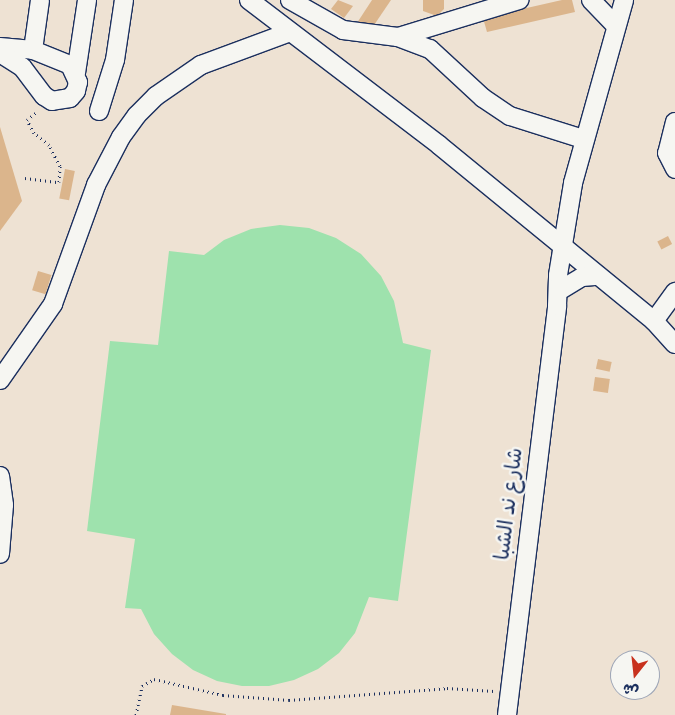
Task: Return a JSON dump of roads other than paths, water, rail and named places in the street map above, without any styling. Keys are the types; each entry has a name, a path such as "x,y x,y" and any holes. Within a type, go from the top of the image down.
{"lane":[{"path":"33,50 40,0"},
{"path":"0,53 22,67 44,96 52,101 70,98 78,82 76,73 88,0"},
{"path":"99,112 115,60 124,0"},
{"path":"250,0 397,112 654,321 675,344"},
{"path":"290,0 343,30 398,37 430,48 483,98 510,116 582,139"},
{"path":"398,37 519,0"},
{"path":"591,0 615,25"},
{"name":"شارع ند الشبا","path":"507,715 560,294 582,139 624,0"},
{"path":"1,375 53,304 96,185 121,137 137,115 164,90 201,65 290,32"},
{"path":"0,47 33,50 62,61 76,73"},
{"path":"675,122 667,153 675,169"},
{"path":"560,294 582,277 598,276"},
{"path":"654,321 675,292"},
{"path":"0,476 4,505 0,554"}]}
